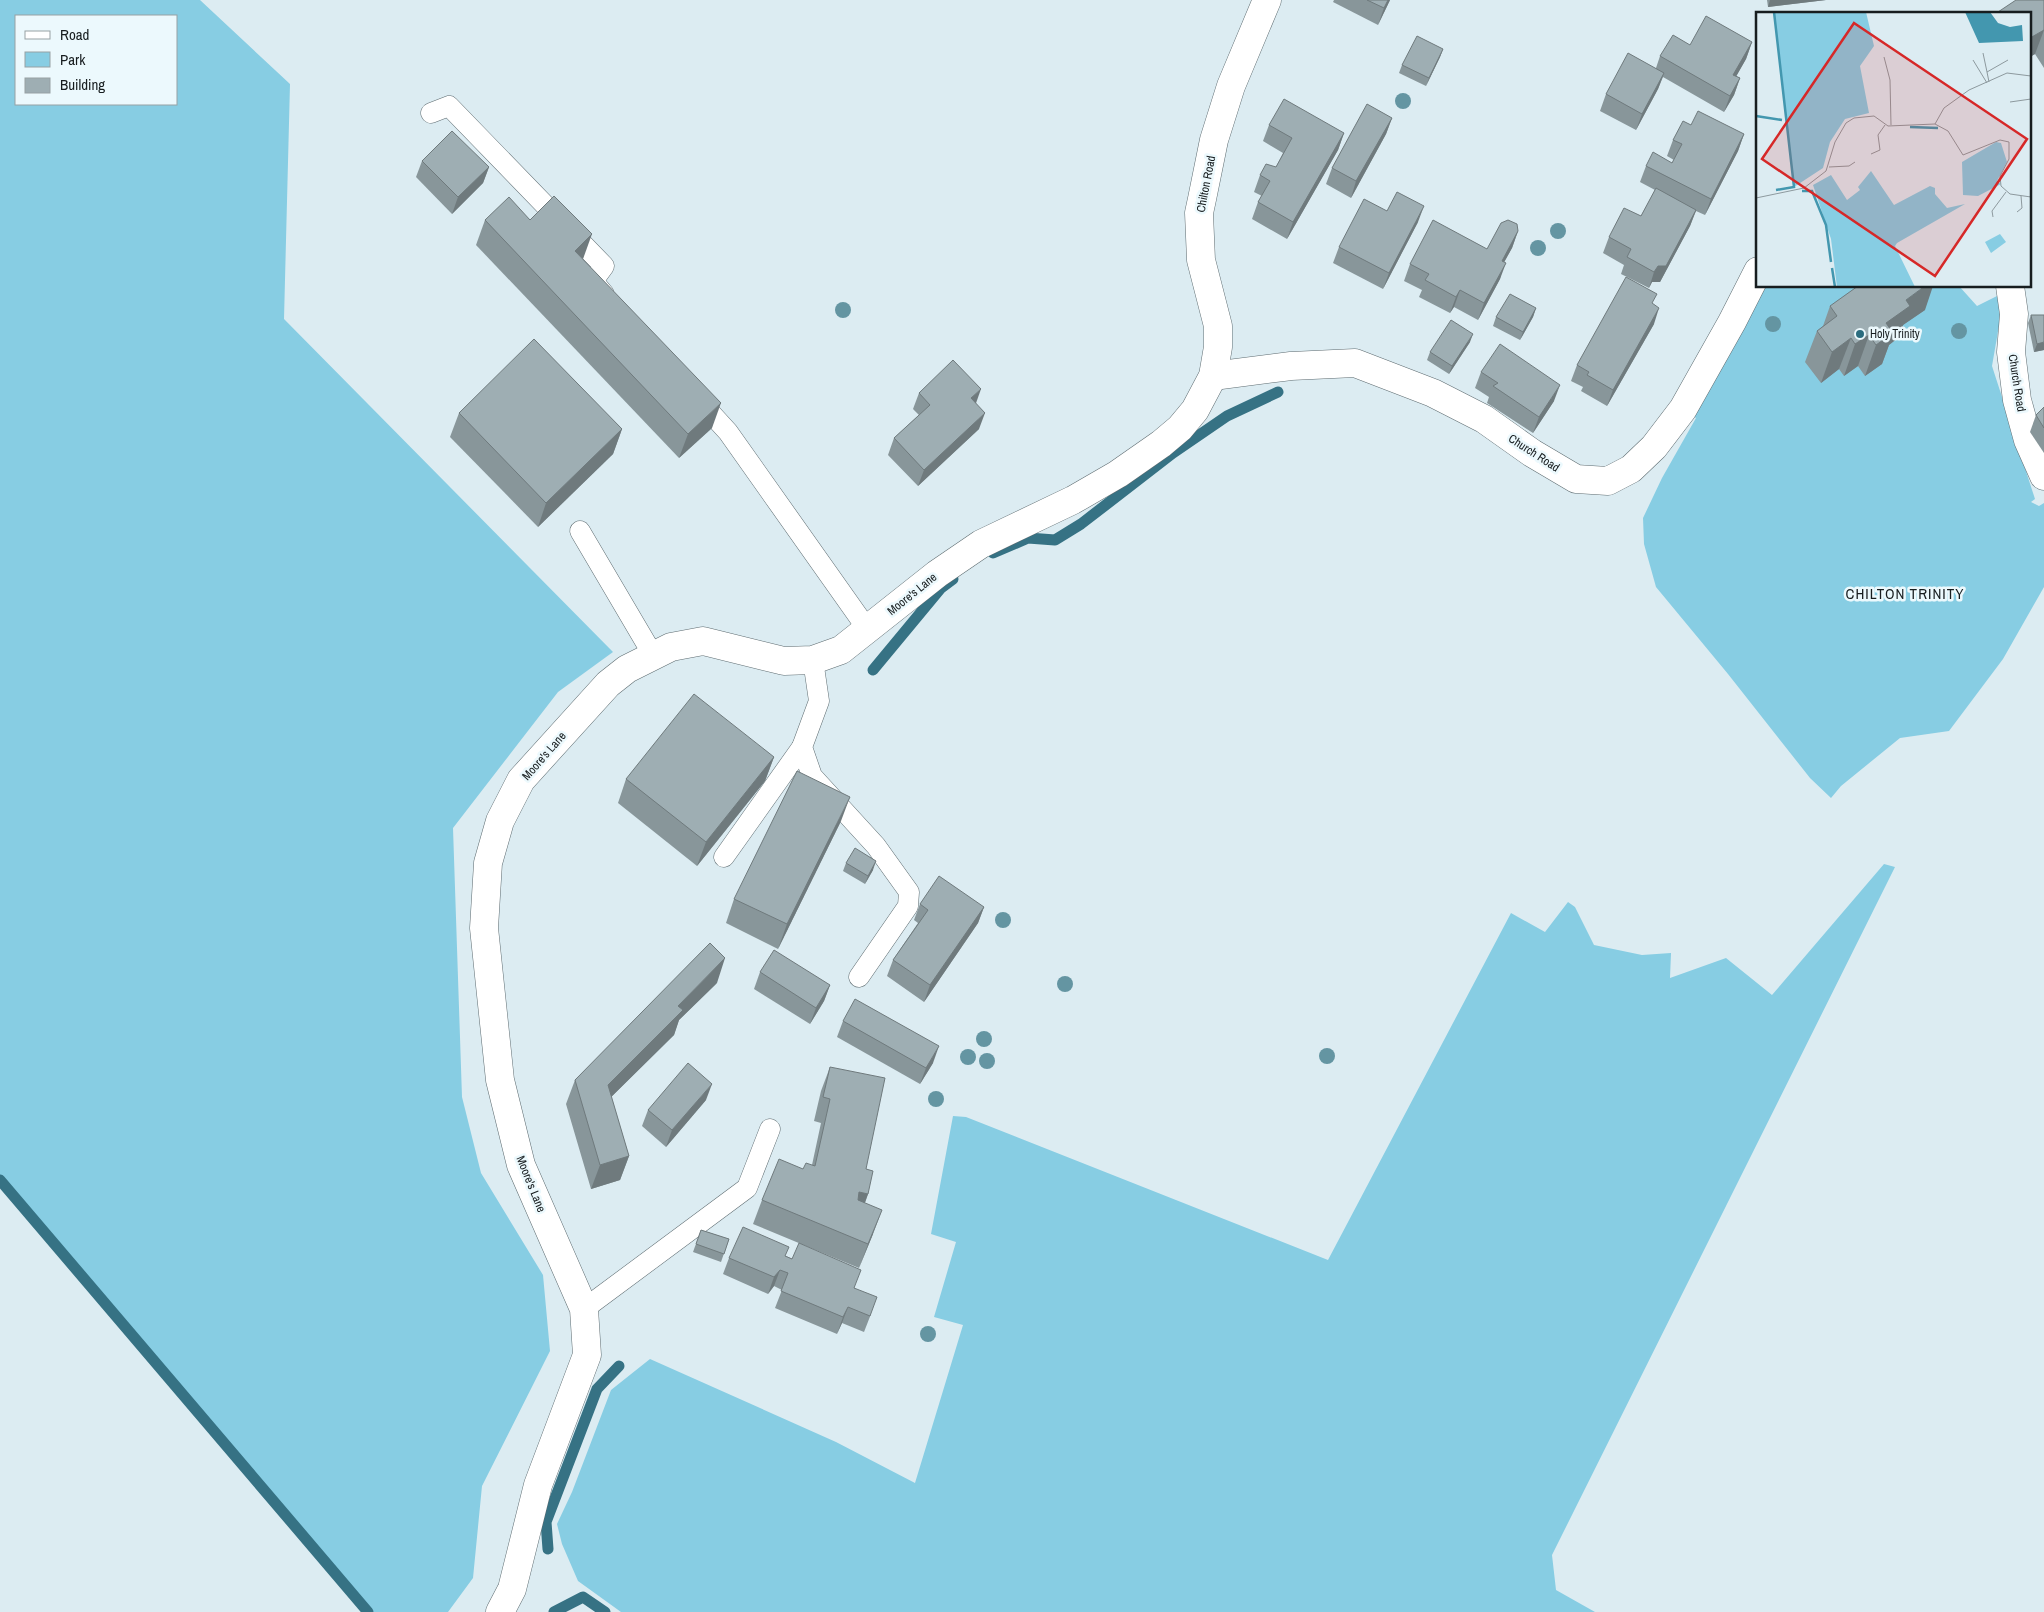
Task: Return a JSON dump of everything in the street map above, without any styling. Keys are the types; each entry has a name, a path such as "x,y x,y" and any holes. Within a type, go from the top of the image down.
{"street":[{"name":"Chilton Road","path":"1213,376 1218,326 1201,260 1199,213 1217,131 1231,86 1267,0"},
{"name":"Church Road","path":"1213,376 1291,366 1354,363 1425,389 1484,419 1532,453 1576,479 1608,481 1631,470 1654,447 1683,409 1756,276"},
{"name":"Church Road","path":"2010,288 2014,314 2011,352 2018,400 2028,440 2044,476"},
{"name":"Moore's Lane","path":"500,1612 512,1589 538,1485 587,1355 584,1308 521,1165 500,1080 484,928 488,863 500,822 522,780 608,684 628,669 671,647 703,641 784,661 813,660 842,650 937,574 981,544 1073,500 1118,474 1161,444 1180,428 1195,410 1213,376"}],"lane":[{"path":"431,113 449,106 604,266 593,282 618,310"},
{"path":"682,380 728,432 868,630"},
{"path":"580,531 653,655"},
{"path":"724,858 802,747 819,701 813,660"},
{"path":"802,747 812,776 876,846 909,892 908,906 859,978"},
{"path":"584,1308 747,1188 770,1129"}],"green space":[{"path":"0,0 200,0 290,84 284,319 613,652 558,692 453,828 462,1097 481,1173 543,1275 550,1351 482,1486 473,1578 448,1612 368,1612 0,1180"},
{"path":"1757,288 1961,288 1977,306 2001,294 2001,314 1992,366 2035,499 2031,502 2039,506 2044,503 2044,587 2003,659 1949,731 1900,738 1841,786 1831,798 1810,778 1656,587 1644,544 1643,518 1662,478 1696,418 1692,415"},
{"path":"1884,864 1895,867 1552,1555 1556,1590 1595,1612 621,1612 578,1581 562,1544 557,1524 572,1492 611,1390 650,1359 836,1442 915,1483 963,1325 934,1317 956,1242 931,1234 953,1116 966,1117 1328,1260 1511,913 1545,932 1568,902 1575,907 1594,945 1642,955 1671,953 1670,978 1726,958 1772,995"}],"building":[{"path":"1367,0 1388,0 1384,8"},
{"path":"2016,0 2044,0 2044,30 2032,37 2032,12 1998,12"},
{"path":"1706,16 1752,42 1733,75 1740,78 1730,96 1660,56 1673,35 1690,45"},
{"path":"1417,36 1443,49 1429,78 1402,65"},
{"path":"1628,53 1664,73 1642,114 1606,94"},
{"path":"1284,99 1344,133 1293,222 1258,202 1270,181 1260,175 1266,164 1276,167 1292,138 1269,125"},
{"path":"1367,104 1392,118 1356,181 1332,168"},
{"path":"1698,111 1744,134 1711,199 1646,166 1653,152 1672,163 1682,144 1673,140 1683,121 1691,125"},
{"path":"452,131 489,167 458,197 422,161"},
{"path":"1656,188 1696,210 1666,266 1658,266 1654,272 1627,257 1631,249 1609,237 1624,208 1641,216"},
{"path":"1397,192 1424,206 1389,273 1339,247 1364,199 1387,211"},
{"path":"554,196 592,234 575,251 721,403 688,434 485,220 509,197 530,220"},
{"path":"1433,220 1487,249 1501,223 1508,220 1517,224 1518,231 1502,261 1506,263 1484,303 1460,290 1456,297 1425,280 1429,274 1410,264"},
{"path":"1626,277 1657,294 1652,303 1659,308 1613,390 1587,375 1589,372 1577,365"},
{"path":"1855,288 1922,288 1906,300 1910,306 1886,323 1893,333 1876,345 1869,335 1855,344 1851,338 1832,352 1817,331 1837,316 1830,306"},
{"path":"1510,294 1536,308 1523,332 1496,317"},
{"path":"2031,315 2044,315 2044,342 2037,344"},
{"path":"1451,320 1473,334 1452,366 1430,352"},
{"path":"534,339 622,429 546,503 459,413"},
{"path":"1500,344 1560,385 1539,417 1493,386 1498,383 1481,372"},
{"path":"953,360 981,389 971,398 985,413 924,470 894,438 930,405 919,393"},
{"path":"2044,407 2044,428 2036,415"},
{"path":"694,694 774,757 706,842 626,779"},
{"path":"797,771 850,797 787,924 734,899"},
{"path":"855,848 876,861 868,876 846,863"},
{"path":"939,876 984,907 930,985 893,960 928,910 920,904"},
{"path":"710,943 725,958 678,1006 683,1010 608,1085 629,1156 600,1165 575,1080"},
{"path":"774,950 830,985 816,1008 760,972"},
{"path":"855,999 939,1046 926,1068 843,1021"},
{"path":"688,1063 712,1084 672,1130 648,1110"},
{"path":"830,1067 885,1078 866,1169 873,1171 868,1194 859,1192 858,1200 882,1210 868,1244 762,1200 779,1159 803,1169 806,1163 815,1166 830,1099 823,1097"},
{"path":"743,1227 789,1247 785,1256 792,1259 799,1243 861,1270 854,1288 877,1297 870,1316 848,1307 843,1317 781,1291 788,1273 780,1270 774,1277 729,1258"},
{"path":"701,1230 729,1239 724,1254 696,1244"}],"waterway":[{"path":"993,553 1028,538 1055,540 1081,524 1173,453 1227,416 1278,392"},
{"path":"873,670 941,588 953,579"},
{"path":"0,1180 368,1612"},
{"path":"548,1549 546,1522 597,1389 619,1366"},
{"path":"554,1612 583,1597 605,1612"}],"place":[{"name":"Holy Trinity","path":"1860,334"}],"district":[{"name":"CHILTON TRINITY","path":"1905,593"}]}
